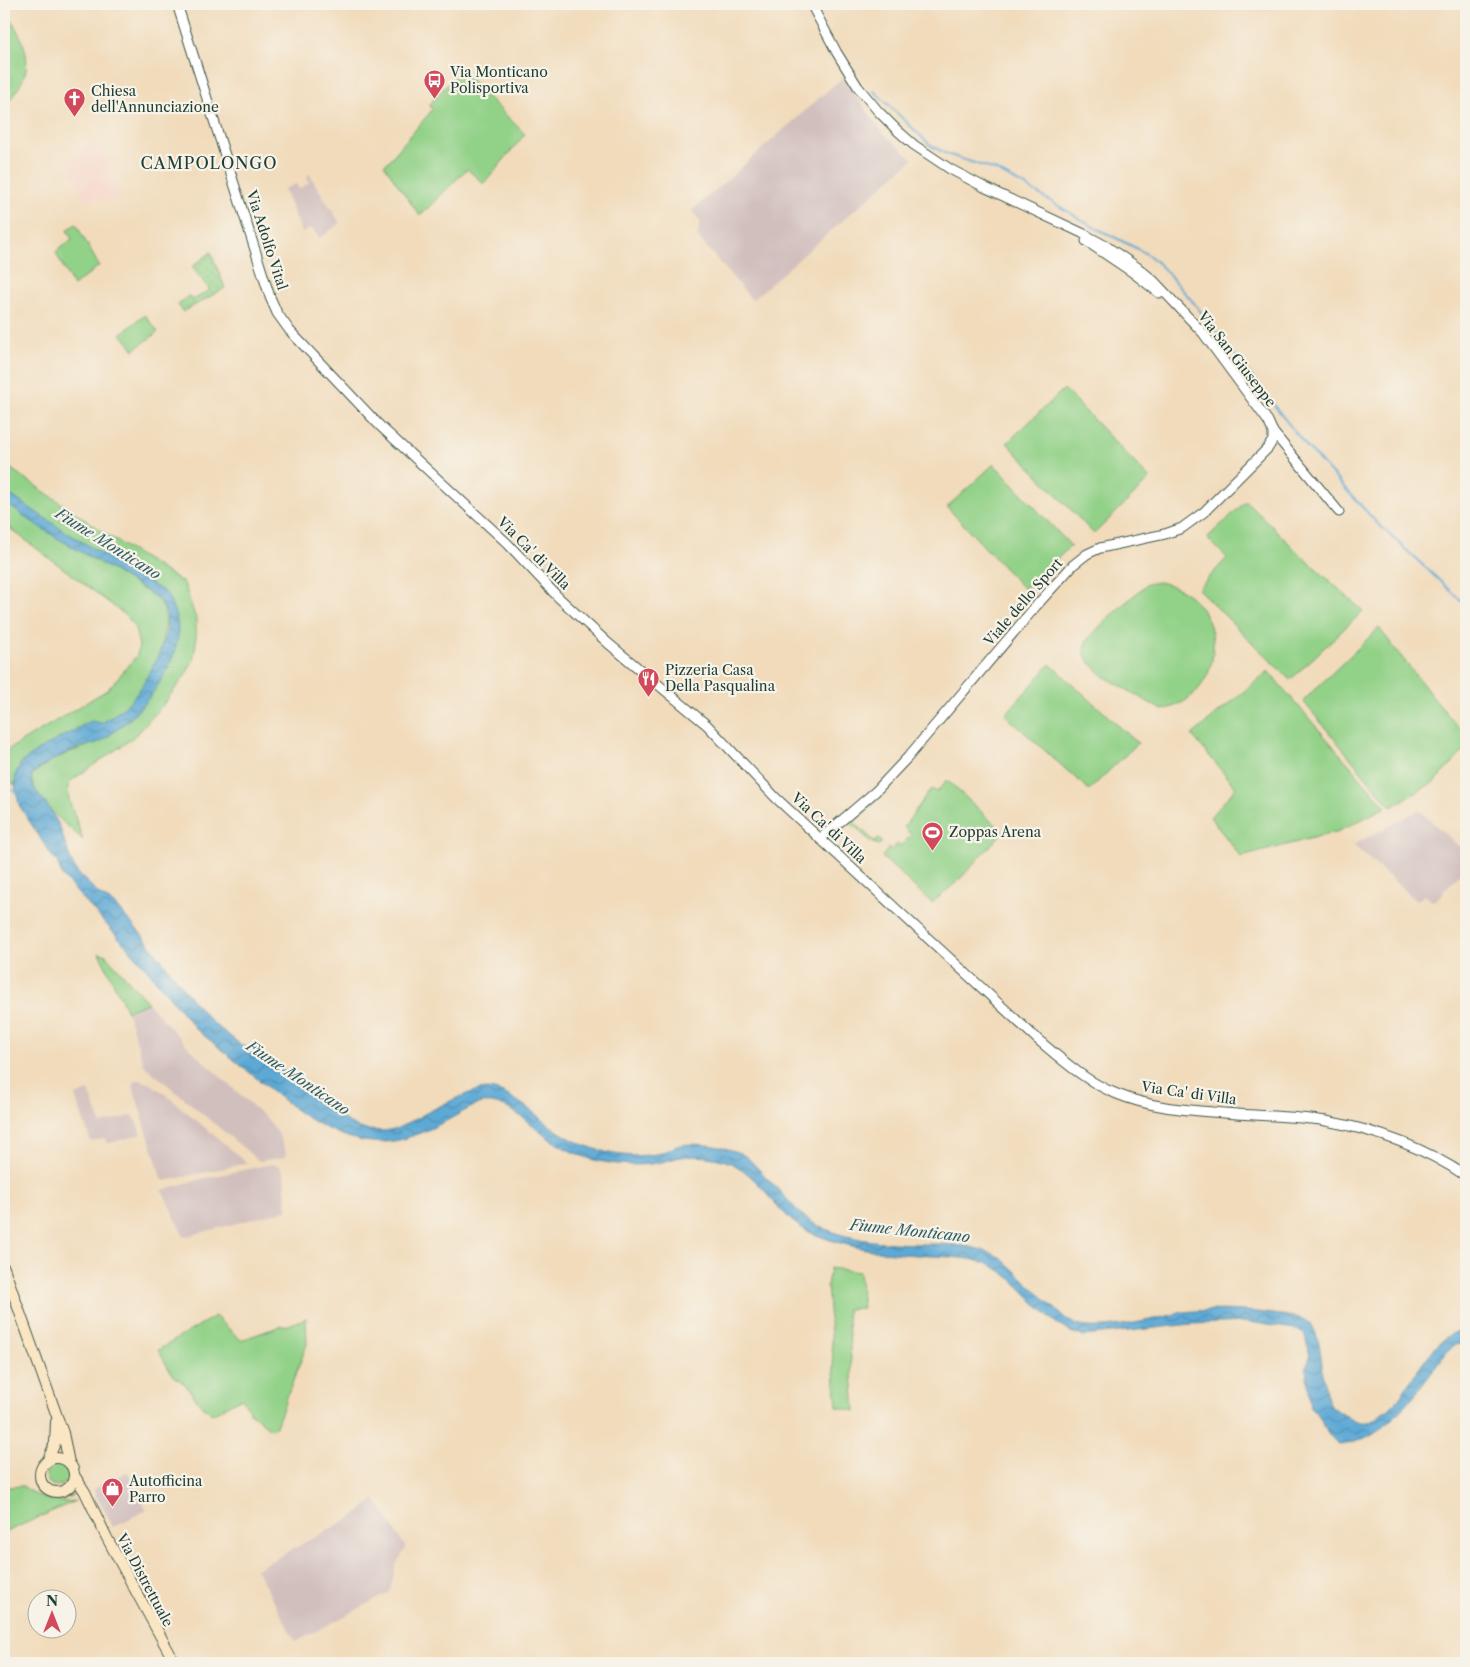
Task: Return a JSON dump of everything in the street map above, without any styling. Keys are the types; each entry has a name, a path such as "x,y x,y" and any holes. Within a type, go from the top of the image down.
{"main road":[{"path":"4,1268 8,1294 54,1408 74,1475 74,1480 67,1489 58,1492 48,1490 41,1478 44,1464 51,1459 61,1458 69,1463"},
{"path":"47,1462 56,1436 54,1408"},
{"name":"Via Distrettuale","path":"74,1475 85,1492 133,1588 175,1663"},
{"path":"67,1489 77,1492 93,1509"}],"street":[{"name":"Via Adolfo Vital","path":"177,4 267,288 277,313"},
{"name":"Via San Giuseppe","path":"811,4 837,53 858,87 878,111 920,149 950,170 1090,237 1123,257 1154,281 1203,333 1268,421 1273,432 1339,512"},
{"name":"Via Ca' di Villa","path":"277,313 290,331 379,425 507,542 558,597 602,638 707,725 757,779 820,839 1036,1038 1075,1070 1102,1088 1149,1105 1176,1109 1326,1121 1374,1132 1446,1163 1466,1176"},
{"name":"Viale dello Sport","path":"820,839 876,791 908,757 1073,565 1087,554 1100,548 1165,534 1182,528 1213,504 1268,448 1273,440 1273,432"}],"shaded area":[{"path":"843,77 882,132 913,159 752,300 698,237 700,221 692,211"},
{"path":"98,140 121,197 121,202 84,199 64,156 67,154 70,159"},
{"path":"309,174 340,223 320,238 311,228 302,233 284,189 296,184 299,189 309,183 307,176"},
{"path":"1419,810 1466,853 1466,869 1436,900 1432,901 1424,895 1417,901 1353,845"},
{"path":"148,1003 190,1049 268,1120 278,1133 286,1152 285,1157 259,1161 144,1065 127,1011"},
{"path":"139,1080 151,1084 165,1094 247,1163 165,1181 162,1179 133,1087 135,1081"},
{"path":"89,1091 101,1124 133,1115 141,1134 107,1144 105,1138 91,1142 75,1096"},
{"path":"272,1164 279,1165 284,1173 287,1210 184,1237 162,1190 196,1180"},
{"path":"127,1472 147,1510 113,1527 93,1489"},
{"path":"375,1499 405,1546 405,1550 396,1564 390,1592 296,1642 256,1569 356,1515"}],"green space":[{"path":"4,8 21,37 27,66 19,87 13,97 4,105"},
{"path":"461,70 525,134 484,184 467,169 420,216 384,165 433,109 429,105"},
{"path":"76,224 99,266 73,286 56,253 72,239 67,230"},
{"path":"211,252 225,288 183,312 178,305 189,295 193,300 210,290 192,267"},
{"path":"145,315 158,332 134,350 121,334"},
{"path":"1064,389 1150,479 1094,534 1007,443"},
{"path":"4,462 14,471 124,546 184,583 196,619 196,644 193,661 185,676 162,706 138,733 68,785 69,800 83,840 59,819 42,800 32,782 32,774 51,761 101,741 130,719 143,705 173,654 178,636 177,622 166,593 61,529 4,491"},
{"path":"994,464 1071,546 1024,589 947,507"},
{"path":"1246,501 1300,554 1363,611 1290,680 1198,589 1227,558 1207,538"},
{"path":"4,502 58,538 155,597 164,609 166,623 160,652 147,680 134,699 102,723 87,723 37,751 16,773 15,785 4,779 4,752 107,690 137,655 139,645 134,625 124,614 4,524"},
{"path":"1158,582 1182,590 1199,605 1209,624 1213,645 1210,667 1201,686 1185,701 1162,710 1105,677 1087,660 1084,650 1087,640 1110,616 1147,584"},
{"path":"1379,628 1435,700 1466,736 1466,749 1434,782 1391,807 1303,701"},
{"path":"1050,664 1138,743 1089,790 1005,715"},
{"path":"1268,671 1386,807 1339,831 1241,857 1210,817 1236,788 1192,735"},
{"path":"947,780 1003,832 959,880 932,903 882,857 889,848 892,850 897,844 900,846 911,835 904,827 931,789 937,792"},
{"path":"874,798 878,799 854,822 875,842 879,839 882,842 879,845 872,843 851,823 851,818"},
{"path":"99,953 105,954 148,1003 127,1011"},
{"path":"830,1268 859,1272 863,1308 847,1309 855,1411 837,1407 827,1285"},
{"path":"215,1316 241,1340 306,1318 307,1344 276,1426 270,1429 251,1413 242,1398 212,1414 201,1405 184,1383 173,1376 158,1350"},
{"path":"57,1464 67,1471 68,1475 61,1485 57,1486 47,1479 46,1475 53,1465"},
{"path":"23,1486 35,1494 48,1499 75,1501 4,1533 4,1487"},
{"path":"34,1486 54,1495 74,1495 64,1499 46,1497 36,1491"}],"water":[{"path":"4,491 61,529 166,593 176,619 178,636 170,663 156,689 137,712 103,740 60,756 32,774 33,787 50,809 59,825 71,861 77,872 100,895 114,904 144,937 193,1001 213,1023 240,1044 320,1095 346,1121 354,1126 366,1130 384,1131 396,1129 455,1099 478,1090 487,1089 515,1099 571,1139 614,1154 649,1155 688,1144 715,1146 733,1150 747,1157 796,1209 815,1224 853,1238 893,1243 972,1247 991,1253 1001,1258 1065,1318 1075,1324 1107,1327 1147,1321 1183,1312 1212,1310 1256,1312 1299,1318 1308,1322 1315,1331 1319,1342 1324,1384 1331,1405 1340,1413 1359,1422 1373,1421 1391,1407 1433,1349 1443,1340 1454,1333 1466,1329 1466,1342 1455,1345 1447,1352 1414,1395 1388,1423 1373,1434 1357,1441 1340,1445 1330,1436 1316,1411 1311,1407 1306,1368 1310,1356 1304,1333 1295,1329 1248,1322 1191,1324 1084,1336 1070,1332 1058,1324 1012,1280 988,1264 963,1258 877,1251 850,1246 824,1238 798,1226 756,1182 733,1164 718,1159 697,1156 674,1158 654,1164 637,1165 594,1160 562,1147 518,1115 499,1105 478,1104 427,1130 406,1138 387,1142 360,1140 316,1123 297,1111 196,1029 139,960 62,876 57,861 53,858 19,805 15,785 16,773 21,763 37,751 87,723 92,721 102,723 120,711 139,690 157,658 167,628 167,620 163,606 154,595 23,516 4,502"}],"waterway":[{"path":"874,91 930,145 947,154 995,170 1092,226 1151,257 1194,303 1306,446 1377,523 1466,605"},
{"path":"4,784 18,794"}],"place":[{"name":"Via Monticano Polisportiva","path":"434,99"},
{"name":"Chiesa dell'Annunciazione","path":"75,118"},
{"name":"Pizzeria Casa Della Pasqualina","path":"649,697"},
{"name":"Zoppas Arena","path":"933,851"},
{"name":"Autofficina Parro","path":"113,1508"}],"district":[{"name":"CAMPOLONGO","path":"209,163"}],"water label":[{"name":"Fiume Monticano","path":"108,544"},
{"name":"Fiume Monticano","path":"298,1078"},
{"name":"Fiume Monticano","path":"910,1231"}]}
